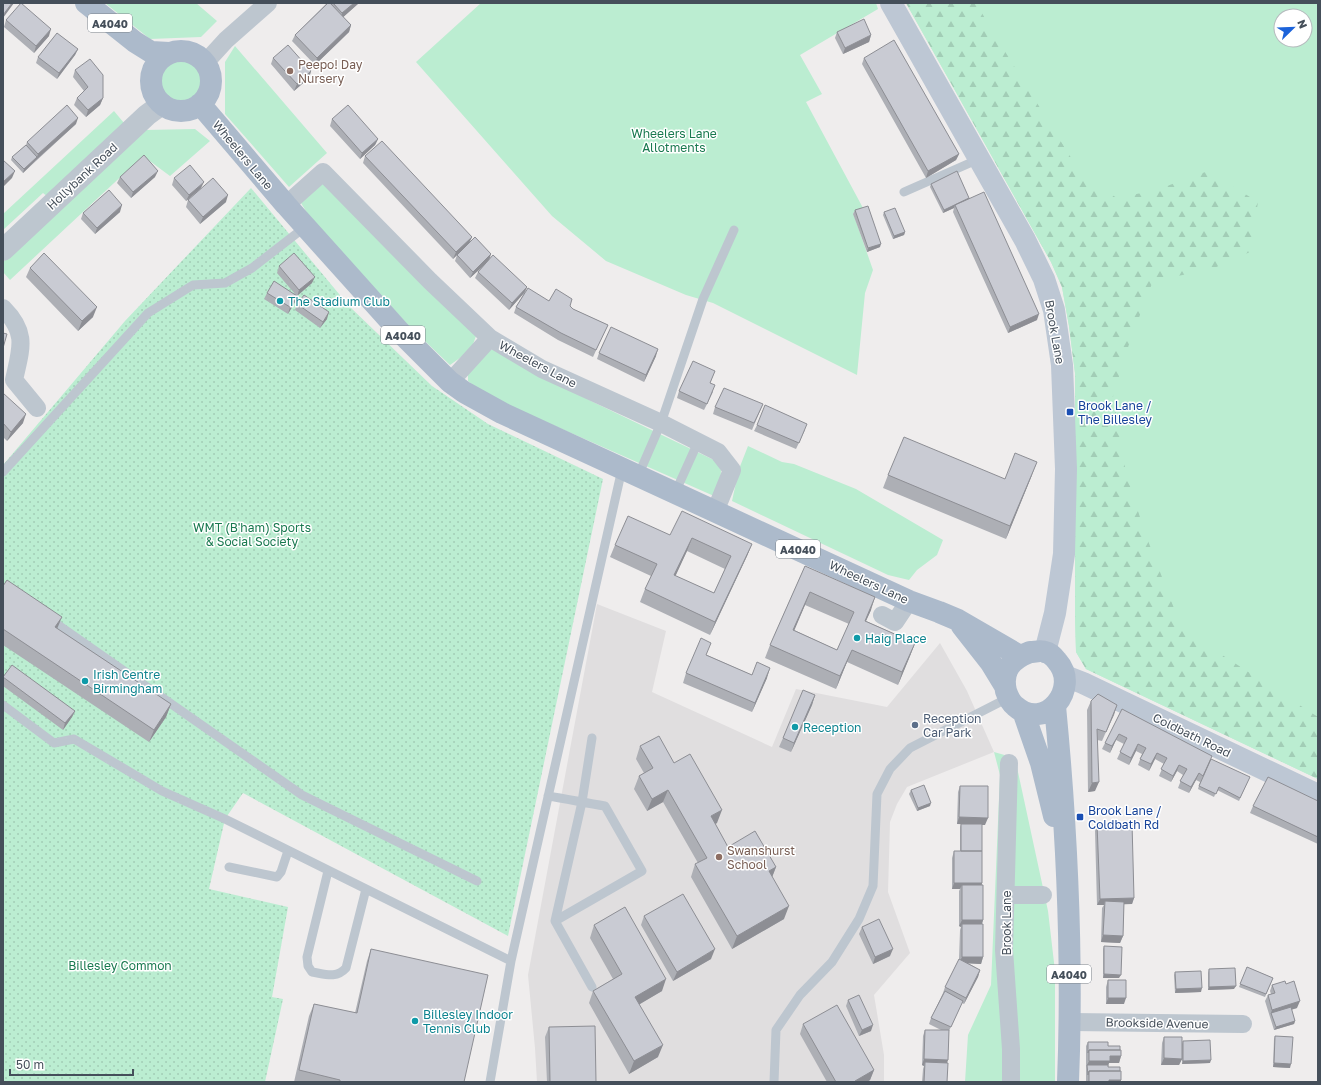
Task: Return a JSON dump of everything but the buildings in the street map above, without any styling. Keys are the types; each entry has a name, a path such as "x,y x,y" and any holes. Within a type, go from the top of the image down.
{"main road":[{"name":"A4040","path":"86,3 135,42 151,52 169,53"},
{"name":"Brook Lane","path":"891,3 1025,240 1044,279 1054,310 1062,365 1066,469 1064,554 1055,613 1045,652"},
{"name":"A4040","path":"135,42 151,74"},
{"path":"181,50 193,52 205,62 211,77 209,92 200,104 193,108 185,110 173,109 162,104 155,96 151,85 151,74 158,62 169,53 181,50"},
{"name":"Wheelers Lane","path":"200,104 305,227 400,332 450,382 464,392 502,413 675,494 909,600 958,620 1020,656"},
{"name":"Wheelers Lane","path":"958,620 991,664 1006,692"},
{"path":"1030,652 1045,652 1053,656 1060,664 1065,676 1064,689 1055,706 1047,712 1024,714 1013,704 1006,692 1005,675 1009,666 1020,656 1030,652"},
{"name":"Coldbath Road","path":"1065,676 1083,683 1318,795"},
{"name":"A4040","path":"1055,706 1061,769 1067,865 1071,1022 1068,1082"},
{"name":"A4040","path":"1024,714 1040,763 1067,865"}],"street":[{"path":"205,62 226,40 268,3"},
{"name":"Hollybank Road","path":"3,250 147,115 162,104"},
{"name":"Wheelers Lane","path":"286,205 323,172 430,281 490,338 542,369 661,423 718,452 732,470 715,512"},
{"path":"3,308 13,319 20,333 20,352 14,380 37,408"},
{"path":"450,382 490,338"},
{"path":"882,615 895,622 909,600"},
{"name":"Brook Lane","path":"1009,763 1004,950 1011,1050 1011,1082"},
{"path":"1006,895 1042,895"},
{"name":"Brookside Avenue","path":"1071,1022 1243,1024"}],"lane":[{"path":"904,192 980,158"},
{"path":"3,472 148,313 193,285 225,283 252,268 305,227"},
{"path":"490,1082 511,961 548,796 630,473 661,423 703,299 734,230"},
{"path":"675,494 698,442"},
{"path":"42,614 302,795 477,881"},
{"path":"774,1082 776,1030 800,996 832,962 859,919 873,886 877,794 890,769 910,748 1006,692"},
{"path":"3,705 54,743 74,738 162,791 225,819 511,961"},
{"path":"592,738 582,802 555,921 592,987"},
{"path":"548,796 605,806 642,871 555,921"},
{"path":"229,866 277,877 280,875 288,851"},
{"path":"328,871 307,957 308,966 312,972 334,976 342,973 346,968 366,889"}],"shaded area":[{"name":"Swanshurst School","path":"597,604 666,631 652,692 772,747 796,689 887,707 940,643 967,691 994,752 907,787 897,804 890,822 888,892 910,953 874,995 884,1055 884,1082 537,1082 528,975"}],"green space":[{"path":"105,3 196,3 217,21 201,37 150,39"},
{"name":"Wheelers Lane Allotments","path":"481,3 876,3 878,9 800,55 822,94 806,102 863,208 853,213 873,270 865,293 857,375 713,303 686,295 606,261 552,216 416,62"},
{"path":"906,3 1318,3 1318,779 1086,669 1076,652 1075,373 1062,287 1051,262"},
{"path":"906,3 976,3 1083,177 1117,198 1156,190 1208,171 1258,202 1250,252 1212,269 1153,281 1130,341 1113,396 1126,473 1145,533 1182,629 1318,717 1318,779 1086,669 1076,652 1075,373 1062,287 1051,262"},
{"path":"235,46 327,153 289,187 225,114 225,62"},
{"path":"178,61 186,61 194,64 200,70 203,82 200,94 194,100 186,103 178,103 170,100 164,94 161,86 161,78 164,70 170,64"},
{"path":"114,111 124,123 48,197 43,193 3,230 3,214"},
{"path":"195,129 210,141 170,176 143,156 10,280 3,272 3,262 145,130"},
{"path":"324,182 476,336 471,350 450,365 408,325 309,216 301,203"},
{"name":"WMT (B'ham) Sports & Social Society","path":"251,188 349,306 432,386 488,424 603,479 508,936 243,793 225,819 209,889 288,907 272,997 283,999 265,1082 3,1082 3,465 125,321"},
{"path":"495,349 591,401 716,461 721,470 720,490 714,496 485,395 468,381 468,374 490,350"},
{"path":"748,446 782,462 794,464 856,489 943,540 937,555 917,570 909,580 888,575 732,501 739,469"},
{"path":"994,752 1015,758 1048,911 1055,971 1055,1082 965,1082 968,1035 991,985 1000,775"}],"place":[{"name":"Peepo! Day Nursery","path":"290,71"},
{"name":"The Stadium Club","path":"280,301"},
{"name":"Brook Lane / The Billesley","path":"1070,412"},
{"name":"Haig Place","path":"857,638"},
{"name":"Irish Centre Birmingham","path":"85,681"},
{"name":"Reception Car Park","path":"915,725"},
{"name":"Reception","path":"795,727"},
{"name":"Brook Lane / Coldbath Rd","path":"1080,817"},
{"name":"Swanshurst School","path":"719,857"},
{"name":"Billesley Indoor Tennis Club","path":"415,1021"}],"park label":[{"name":"Billesley Common","path":"120,965"}]}
